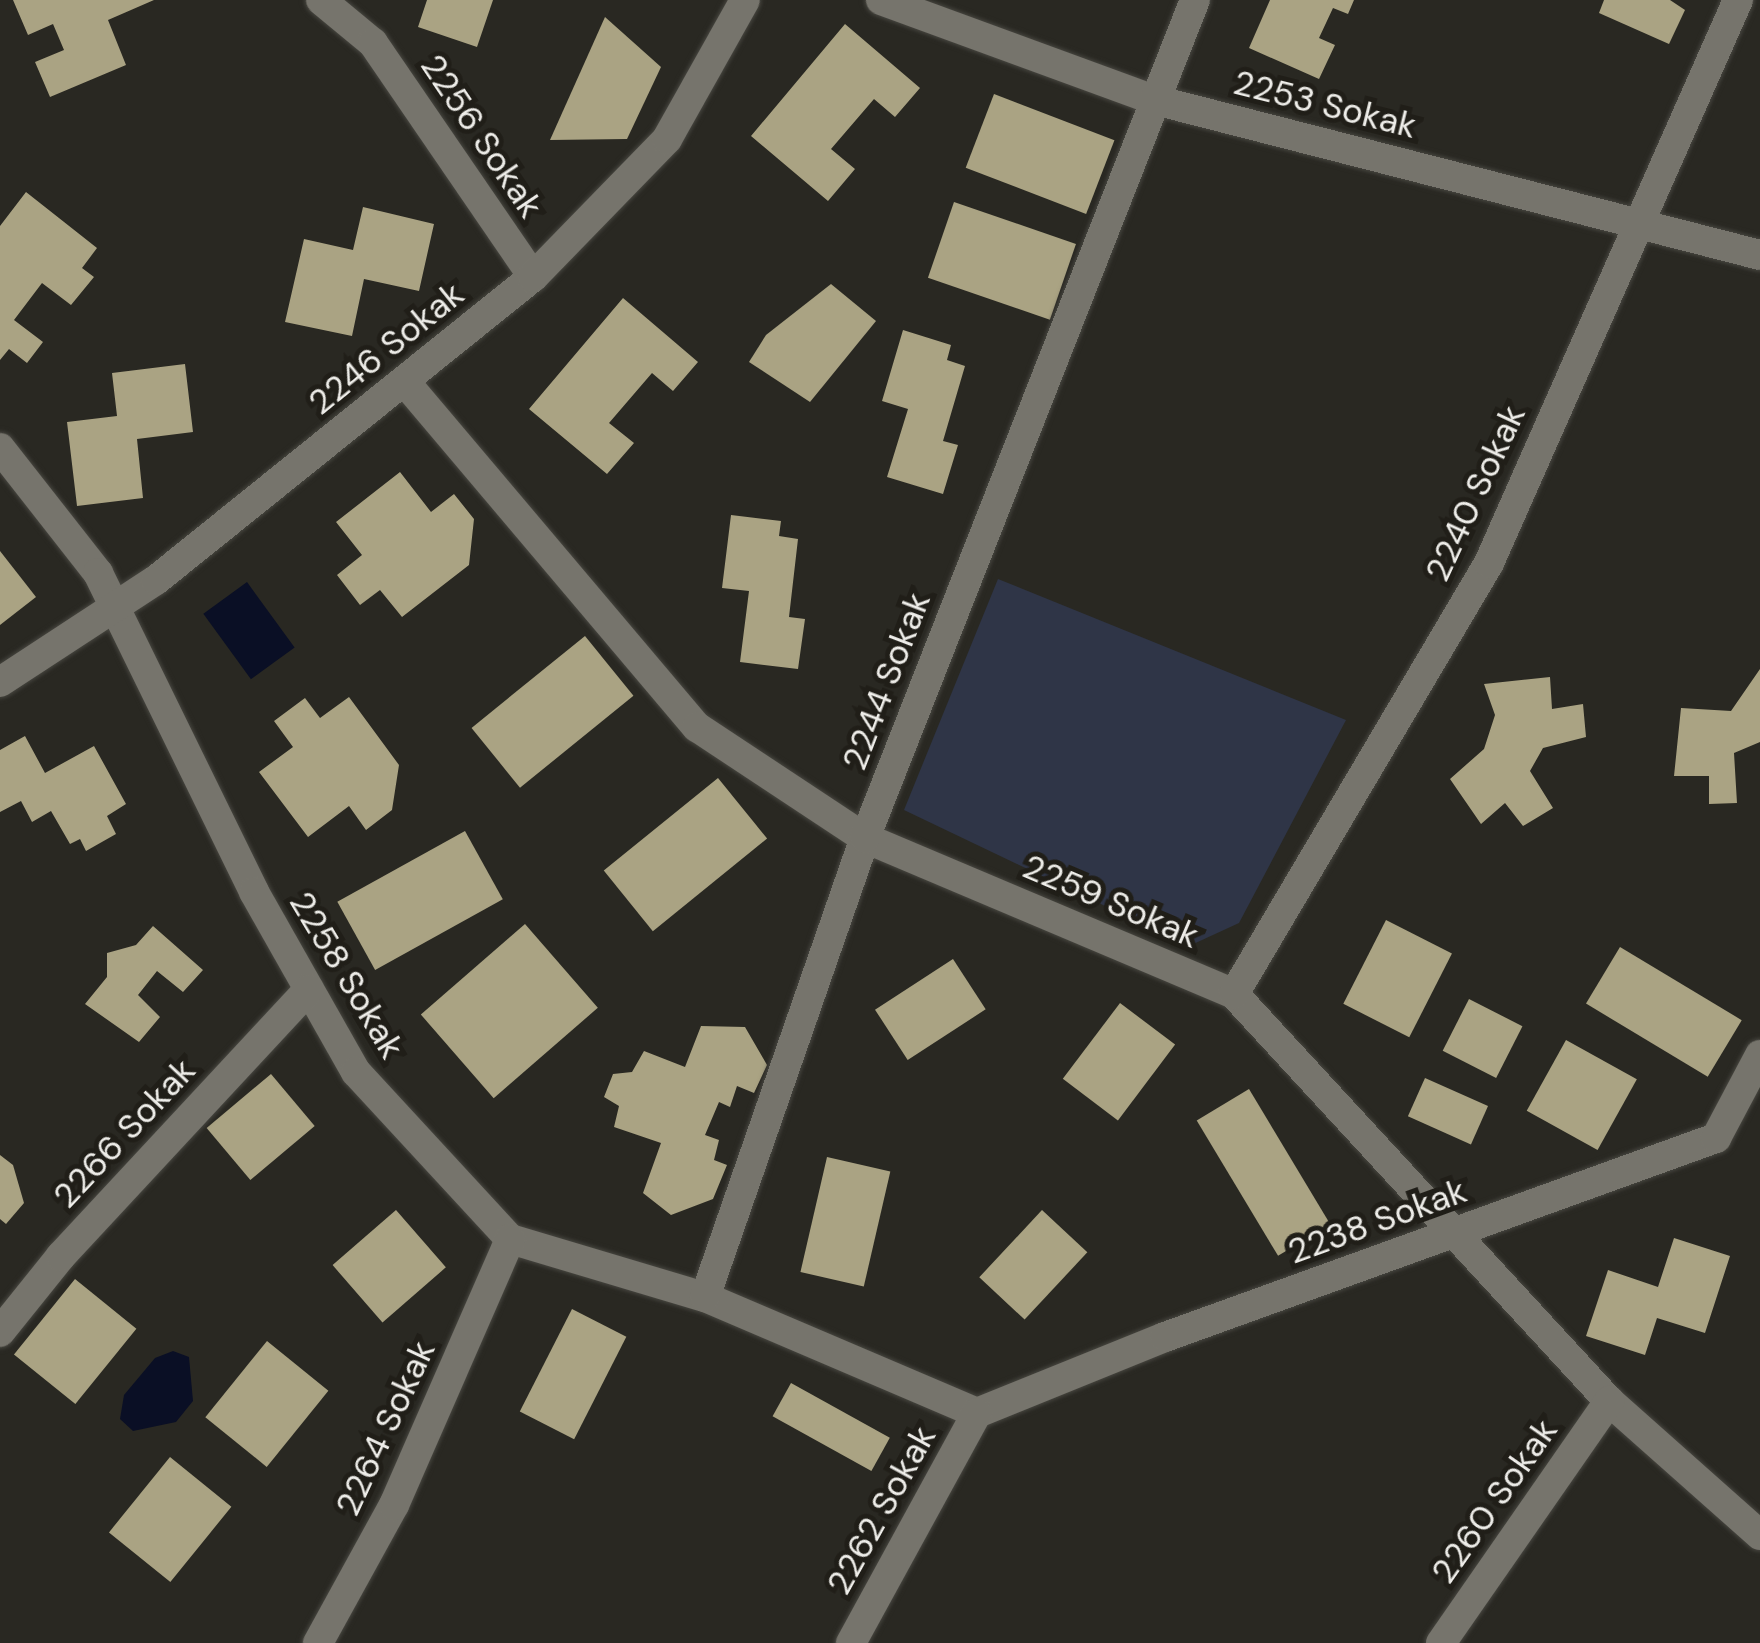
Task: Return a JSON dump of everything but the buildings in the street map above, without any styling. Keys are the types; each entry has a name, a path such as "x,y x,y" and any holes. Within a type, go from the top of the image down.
{"street":[{"name":"2256 Sokak","path":"321,0 354,13 534,277"},
{"name":"2246 Sokak","path":"0,682 114,607 534,277 668,139 745,0"},
{"name":"2253 Sokak","path":"880,0 1155,100 1636,220 1760,255"},
{"name":"2244 Sokak","path":"705,1297 865,838 1196,0"},
{"name":"2240 Sokak","path":"1234,994 1490,563 1636,220 1738,0"},
{"name":"2259 Sokak","path":"405,382 696,726 865,838 1234,994 1609,1401 1760,1535"},
{"name":"2258 Sokak","path":"0,448 98,574 254,892 356,1072 510,1239"},
{"name":"2266 Sokak","path":"0,1332 61,1256 309,989"},
{"name":"2238 Sokak","path":"976,1413 1716,1138 1760,1055"},
{"path":"510,1239 705,1297 976,1413"},
{"name":"2264 Sokak","path":"318,1643 394,1505 510,1239"},
{"name":"2260 Sokak","path":"1442,1643 1609,1401"},
{"name":"2262 Sokak","path":"852,1643 976,1413"}],"shaded area":[{"path":"998,579 1346,720 1239,923 1189,946 904,810"},
{"path":"247,582 295,648 251,679 203,614"},
{"path":"173,1351 189,1357 193,1401 176,1422 133,1431 120,1419 124,1395 155,1358"}]}
